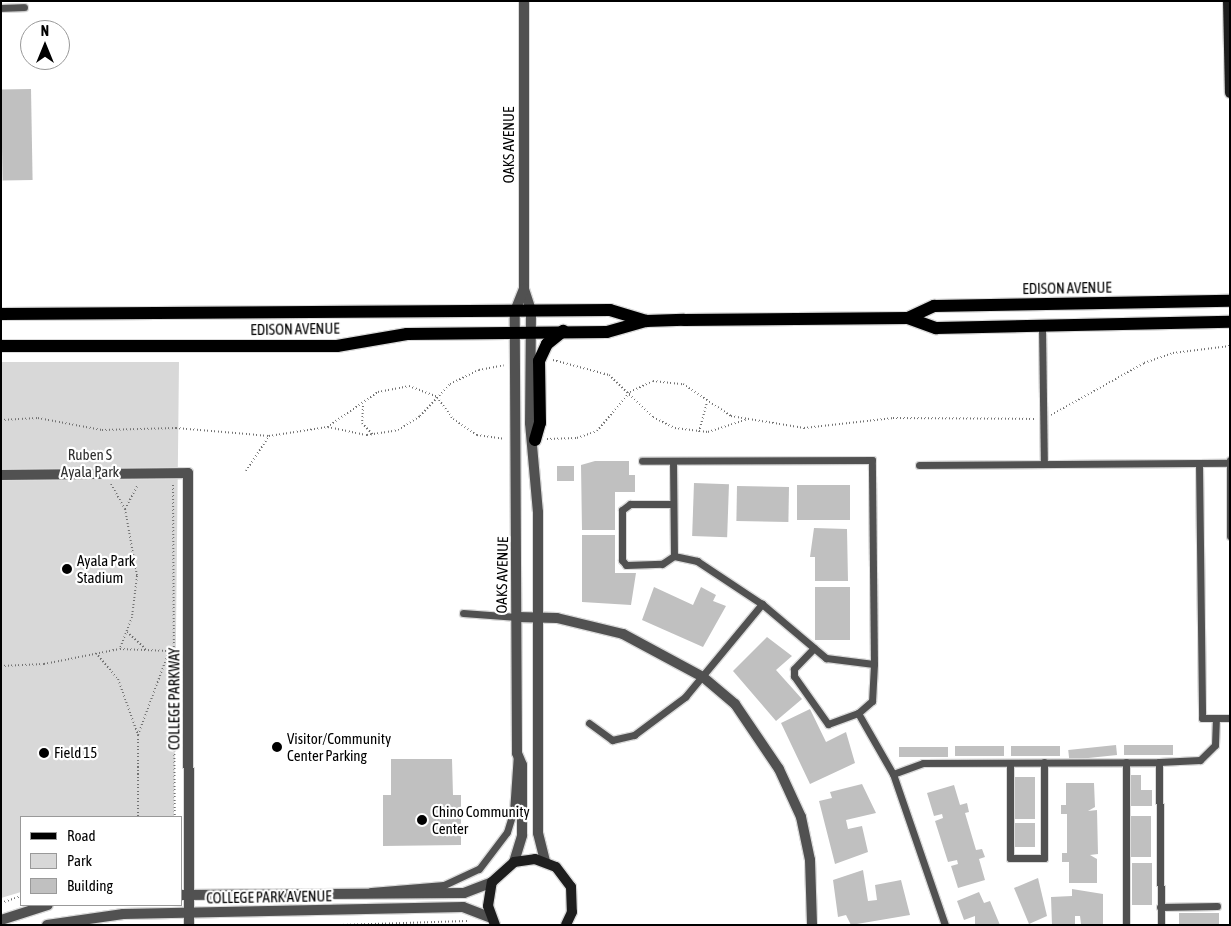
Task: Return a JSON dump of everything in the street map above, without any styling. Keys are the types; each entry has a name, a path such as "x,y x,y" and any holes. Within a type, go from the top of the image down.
{"main road":[{"name":"EDISON AVENUE","path":"908,318 934,306 1230,301"},
{"name":"EDISON AVENUE","path":"1,314 610,310 646,322"},
{"name":"EDISON AVENUE","path":"1,346 337,346 407,334 515,331 608,332 646,322 908,318 936,328 1230,322"},
{"path":"535,440 540,423 538,361 547,344 563,331"}],"street":[{"name":"OAKS AVENUE","path":"524,1 524,289 531,311 532,331 530,423 535,440 538,618 538,834 545,861"},
{"path":"1228,1 1230,93"},
{"name":"OAKS AVENUE","path":"514,862 522,835 522,765 517,753 518,440 515,331 516,311 524,289"},
{"name":"COLLEGE PARKWAY","path":"1,475 188,473 185,895 189,925"},
{"path":"517,617 538,618 623,634 703,677 752,726 801,817 810,860 812,925"},
{"path":"493,922 488,894 492,882 514,862 545,861 556,867 571,887 573,900 567,924"},
{"name":"COLLEGE PARK AVENUE","path":"185,895 464,892 492,882"},
{"path":"1,920 45,906"},
{"name":"COLLEGE PARK AVENUE","path":"47,925 89,916 463,907 493,922"}],"lane":[{"path":"1,8 24,7"},
{"path":"1042,327 1044,463"},
{"path":"642,461 872,460 874,664 872,701 858,713 828,724 794,676 794,669 814,648"},
{"path":"673,461 674,556"},
{"path":"919,465 1199,463 1229,461 1230,536"},
{"path":"1199,463 1202,718 1230,718"},
{"path":"673,504 630,504 622,510 622,560 626,565 662,564 674,556 697,561 762,604 814,648 837,663 874,664"},
{"path":"588,723 612,740 624,740 685,697 762,604"},
{"path":"463,613 517,617"},
{"path":"858,713 893,774 945,925"},
{"path":"893,774 923,763 1159,762 1200,760 1215,745 1216,718"},
{"path":"358,894 380,888 444,885 479,868 507,832 513,812 517,753"},
{"path":"1010,762 1010,858 1044,858 1044,762"},
{"path":"1126,762 1126,925"},
{"path":"1159,762 1160,925"},
{"path":"1160,907 1217,906"}],"path":[{"path":"535,440 577,438 597,431 630,392 653,381 683,384 706,402 731,416 814,428 892,418 1044,417 1078,403 1144,363 1173,353 1230,346"},
{"path":"327,427 388,387 420,388 441,401 453,418 477,436 518,440"},
{"path":"699,432 706,402"},
{"path":"1,420 38,418 102,430 176,428 269,436 327,427 373,435 362,423 363,405"},
{"path":"688,431 699,432 749,419"},
{"path":"246,471 269,436"},
{"path":"125,509 143,478"},
{"path":"117,479 109,479 125,509 137,576 127,632 120,649"},
{"path":"173,480 175,816"},
{"path":"127,632 146,650"},
{"path":"1,666 44,664 120,649 173,651"},
{"path":"138,735 169,651"},
{"path":"96,653 118,679 138,735 138,816"},
{"path":"1,903 20,896"},
{"path":"340,925 459,919 474,924"}],"green space":[{"name":"Ruben S Ayala Park","path":"1,362 179,362 174,816 20,816 20,892 1,898"}],"building":[{"path":"31,89 33,180 3,181 1,90"},
{"path":"595,461 629,461 629,475 635,475 635,492 615,492 615,530 582,530 581,465"},
{"path":"557,466 574,466 574,481 557,481"},
{"path":"694,483 729,484 727,537 692,536"},
{"path":"797,485 850,485 850,520 797,520"},
{"path":"737,486 789,487 788,522 736,521"},
{"path":"814,528 847,529 848,581 815,581 815,557 810,557"},
{"path":"582,535 615,535 615,573 636,573 631,605 582,602"},
{"path":"654,587 693,605 701,587 716,595 713,601 726,606 703,647 642,620"},
{"path":"815,587 850,587 850,640 815,640"},
{"path":"767,637 792,656 776,670 802,699 776,721 733,671"},
{"path":"810,709 826,742 846,732 855,763 810,784 781,723"},
{"path":"1116,745 1117,755 1069,760 1068,750"},
{"path":"1124,745 1173,745 1173,755 1124,755"},
{"path":"955,746 1004,746 1004,756 955,756"},
{"path":"1011,746 1060,746 1060,756 1011,756"},
{"path":"899,747 948,747 948,757 899,757"},
{"name":"Chino Community Center","path":"391,759 452,759 453,795 461,795 461,845 383,846 383,795 391,795"},
{"path":"1131,775 1141,775 1141,790 1152,790 1152,806 1131,806"},
{"path":"1014,777 1035,777 1035,819 1014,819"},
{"path":"1066,783 1094,783 1095,807 1088,811 1097,810 1098,854 1090,855 1097,859 1097,883 1069,883 1069,862 1062,862 1062,853 1067,853 1067,814 1061,814 1061,805 1066,805"},
{"path":"862,784 876,813 846,820 848,829 862,826 868,852 835,864 819,801 832,798 830,792"},
{"path":"954,785 960,805 967,803 969,812 965,813 976,850 982,849 985,857 979,859 985,880 958,888 951,866 958,864 957,860 948,862 935,821 943,818 942,814 934,816 927,793"},
{"path":"1131,816 1151,816 1151,857 1131,857"},
{"path":"1015,823 1035,823 1035,847 1015,847"},
{"path":"1132,863 1152,863 1152,905 1132,905"},
{"path":"863,870 868,901 877,900 875,885 901,880 910,915 851,925 846,915 838,917 833,880"},
{"path":"1038,878 1047,916 1029,924 1014,888"},
{"path":"1072,889 1103,894 1103,924 1081,924 1080,916 1075,916 1075,925 1052,925 1051,897 1072,896"},
{"path":"979,892 984,903 990,901 1000,925 975,925 975,916 964,920 957,901"},
{"path":"1179,913 1219,913 1219,925 1179,925"}],"place":[{"name":"Ayala Park Stadium","path":"67,569"},
{"name":"Visitor/Community Center Parking","path":"277,747"},
{"name":"Field 15","path":"44,753"},
{"name":"Chino Community Center","path":"422,820"}]}
